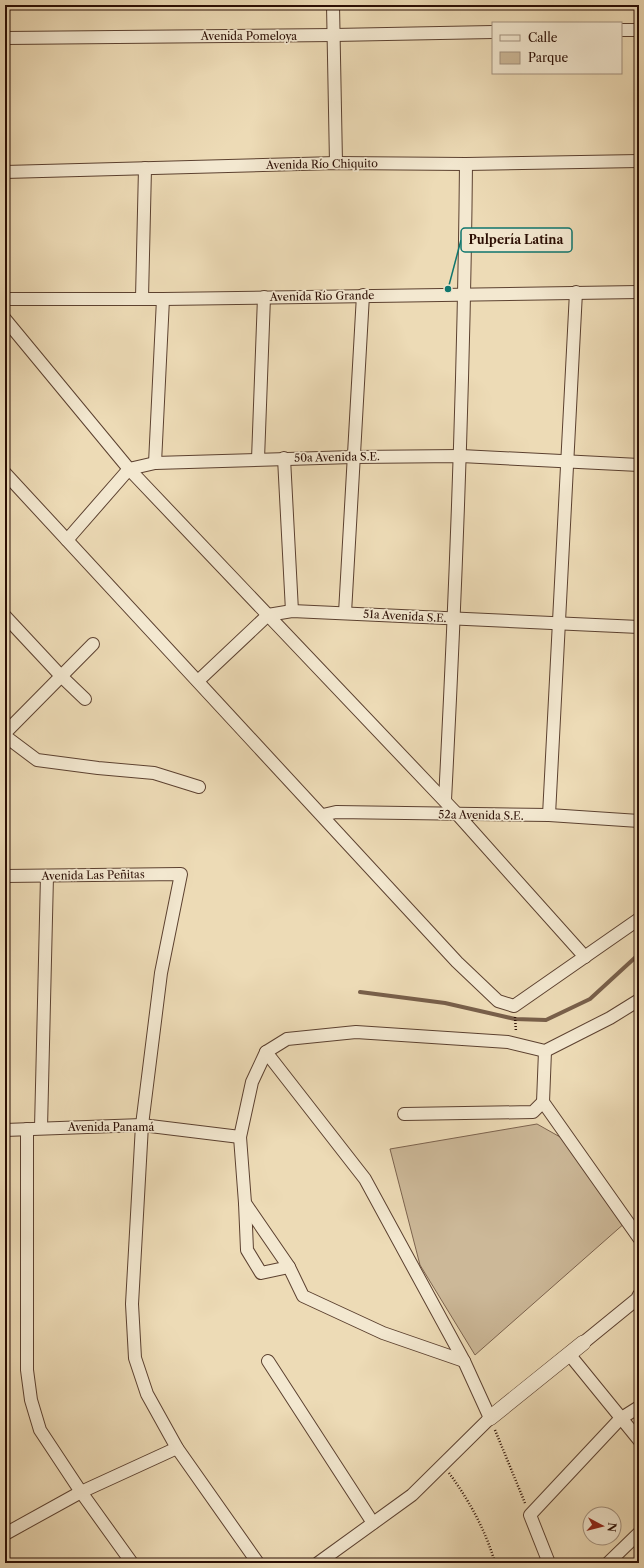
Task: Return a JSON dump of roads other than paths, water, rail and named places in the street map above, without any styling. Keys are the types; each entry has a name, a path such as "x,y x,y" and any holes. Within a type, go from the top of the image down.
{"street":[{"path":"333,5 336,164"},
{"path":"622,30 639,30"},
{"name":"Avenida Pomeloya","path":"5,38 492,32"},
{"name":"Avenida Río Chiquito","path":"5,172 336,164 466,164 639,161"},
{"path":"445,800 460,456 465,295 466,164"},
{"path":"142,298 145,168"},
{"path":"549,815 576,292"},
{"name":"Avenida Río Grande","path":"5,299 639,292"},
{"path":"345,613 363,295"},
{"path":"258,459 264,297"},
{"path":"155,463 163,298"},
{"path":"5,318 129,469 445,800 585,957"},
{"name":"50a Avenida S.E.","path":"129,469 155,463 353,456 460,456 639,465"},
{"path":"284,458 292,611"},
{"path":"67,540 129,469"},
{"path":"5,473 323,815 457,962 498,1001 514,1006 639,919"},
{"name":"51a Avenida S.E.","path":"268,616 292,611 639,627"},
{"path":"5,616 61,676 85,699"},
{"path":"198,681 268,616"},
{"path":"5,733 93,644"},
{"path":"5,736 37,760 98,768 154,773 199,787"},
{"name":"52a Avenida S.E.","path":"323,815 336,812 458,815 549,815 639,820"},
{"name":"Avenida Las Peñitas","path":"5,876 181,874 161,973 142,1125"},
{"path":"41,1128 47,876"},
{"path":"289,1267 261,1273 247,1250 240,1137 252,1082 266,1052 287,1039 356,1032 508,1042 544,1051 610,1018 639,1000"},
{"path":"544,1051 543,1102 639,1238"},
{"path":"266,1052 365,1179 464,1362 490,1418"},
{"path":"404,1114 533,1112 543,1102"},
{"path":"142,1125 132,1304 135,1358 147,1394 177,1448 258,1563"},
{"name":"Avenida Panamá","path":"5,1130 142,1125 240,1137"},
{"path":"27,1129 27,1370 31,1400 40,1430 132,1563"},
{"path":"245,1203 289,1267 303,1296 383,1333 464,1362"},
{"path":"318,1563 412,1495 490,1418 638,1299"},
{"path":"569,1354 620,1419 639,1440"},
{"path":"268,1361 373,1523"},
{"path":"549,1563 530,1515 620,1419 639,1407"},
{"path":"5,1534 82,1492 177,1448"},
{"path":"608,1563 639,1533"}],"waterway":[{"path":"360,992 445,1003 515,1019 546,1020 590,999 639,954"}],"place":[{"name":"Pulpería Latina","path":"448,289"}]}
